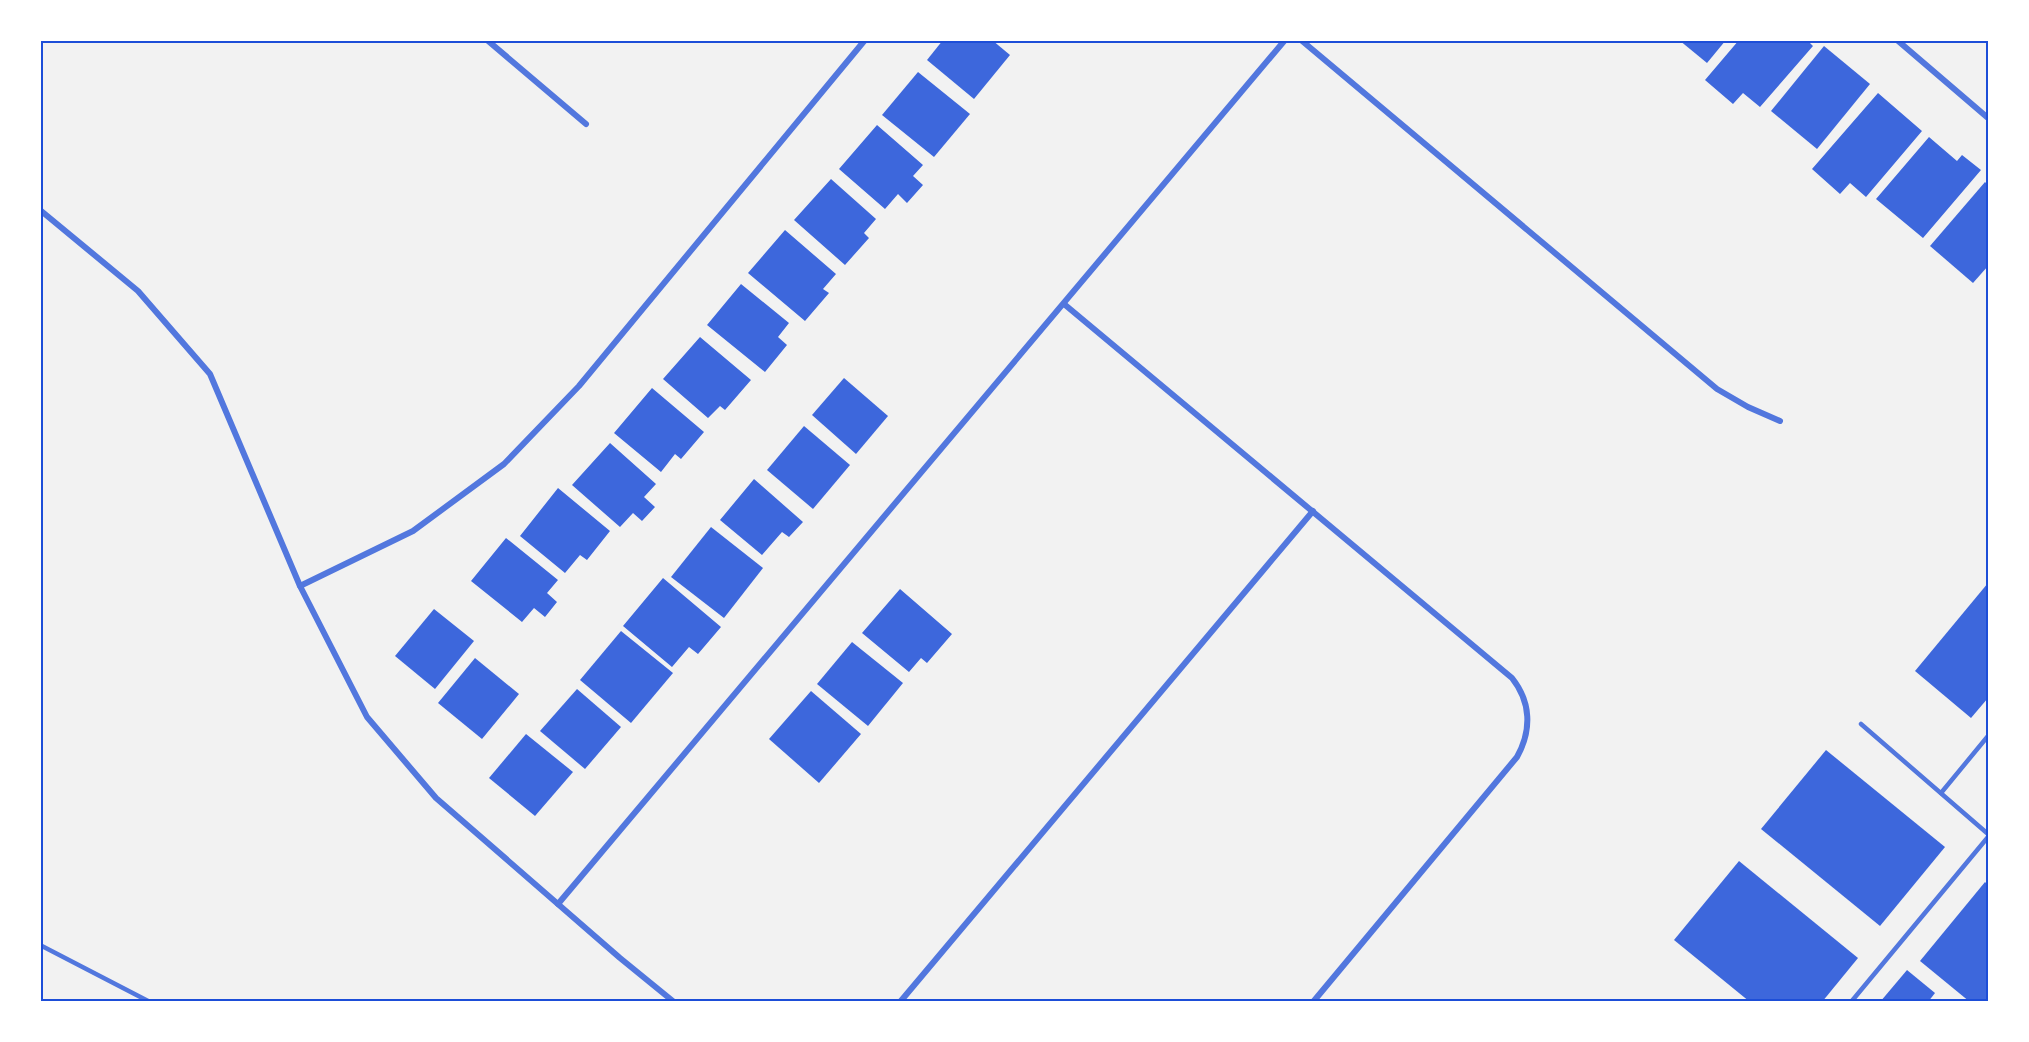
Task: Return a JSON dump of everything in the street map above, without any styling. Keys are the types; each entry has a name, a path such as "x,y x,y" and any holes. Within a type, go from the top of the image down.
{"street":[{"path":"487,40 586,124"},
{"path":"300,586 413,531 504,464 579,386 865,40"},
{"path":"558,904 1284,40"},
{"path":"1301,40 1718,389 1748,407 1780,421"},
{"path":"1897,40 1989,118"},
{"path":"40,210 138,291 210,374 300,586 367,717 436,798 674,1002"},
{"path":"1064,304 1512,678 1527,707 1528,719 1524,745 1507,771 1313,1002"},
{"path":"900,1002 1313,511"}],"lane":[{"path":"1851,1002 1989,835 1861,724"},
{"path":"1941,794 1989,736"},
{"path":"40,945 150,1002"}],"building":[{"path":"943,40 992,40 1010,55 974,99 927,60"},
{"path":"1679,40 1726,40 1707,63"},
{"path":"1739,40 1807,40 1813,46 1760,107 1743,93 1733,104 1705,80"},
{"path":"1824,46 1870,84 1817,149 1771,111"},
{"path":"918,72 970,114 934,157 882,115"},
{"path":"1878,93 1922,131 1866,197 1850,183 1840,194 1812,169"},
{"path":"877,125 923,165 913,176 923,185 907,203 898,194 885,209 839,169"},
{"path":"1929,137 1957,161 1962,155 1981,170 1923,238 1876,199"},
{"path":"831,179 876,219 864,233 869,238 845,265 794,220"},
{"path":"1985,182 1988,185 1988,266 1973,283 1930,246"},
{"path":"785,230 836,274 823,289 829,293 805,321 748,273"},
{"path":"741,284 789,323 778,337 787,345 765,372 707,325"},
{"path":"700,337 751,380 725,410 720,406 708,418 663,379"},
{"path":"844,378 888,416 856,454 812,415"},
{"path":"652,388 704,432 681,459 675,454 661,472 614,433"},
{"path":"804,426 850,465 813,509 767,470"},
{"path":"610,443 656,484 644,497 655,507 642,521 633,513 620,527 572,485"},
{"path":"754,479 803,522 789,537 782,532 762,555 720,520"},
{"path":"558,488 610,531 587,560 580,555 565,573 520,536"},
{"path":"711,527 763,568 724,618 671,577"},
{"path":"506,538 558,580 547,593 557,602 545,617 534,608 522,622 471,581"},
{"path":"663,578 721,627 698,654 689,647 672,667 623,626"},
{"path":"1988,583 1988,698 1971,718 1915,671"},
{"path":"900,589 952,634 927,663 921,658 909,672 862,633"},
{"path":"434,609 474,641 435,689 395,656"},
{"path":"621,631 673,673 631,723 580,680"},
{"path":"852,642 903,683 868,726 817,684"},
{"path":"475,658 519,694 482,739 438,703"},
{"path":"577,689 621,727 585,769 540,731"},
{"path":"811,691 861,734 819,783 769,739"},
{"path":"526,734 573,772 535,816 489,778"},
{"path":"1826,750 1945,847 1880,926 1761,829"},
{"path":"1739,861 1858,958 1822,1002 1750,1002 1674,940"},
{"path":"1985,882 1988,885 1988,1002 1970,1002 1920,961"},
{"path":"1907,970 1935,993 1928,1002 1880,1002"}]}
